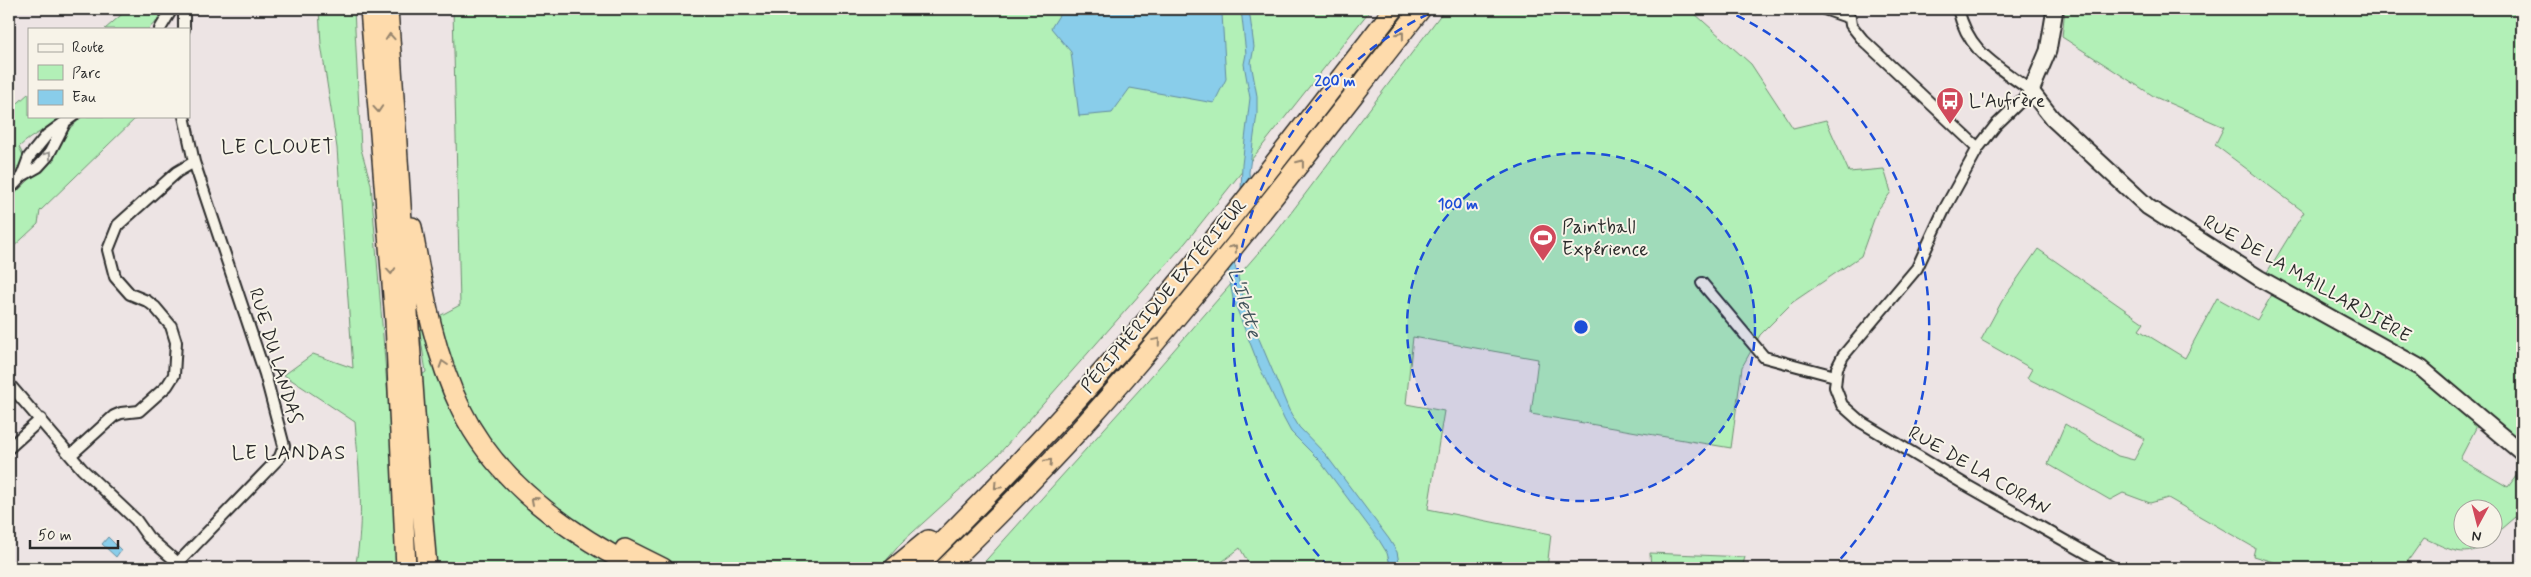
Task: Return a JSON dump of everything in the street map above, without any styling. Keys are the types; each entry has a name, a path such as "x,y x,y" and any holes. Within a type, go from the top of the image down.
{"highway":[{"path":"370,9 395,321 406,409"},
{"path":"388,9 400,173 406,409 418,568"},
{"name":"PÉRIPHÉRIQUE EXTÉRIEUR","path":"916,568 971,514 1088,387 1200,256 1394,9"},
{"path":"945,568 1096,412 1271,202 1421,9"},
{"path":"400,173 435,337 444,367 461,409 481,442 510,479 557,520 637,568"},
{"path":"406,568 409,450"},
{"path":"409,450 427,568"},
{"path":"960,568 1009,519 1015,497"},
{"path":"894,568 917,551 947,522 971,514"},
{"path":"573,530 594,534 663,568"}],"street":[{"path":"162,25 172,9"},
{"path":"1824,9 1850,18"},
{"path":"1856,9 1850,18 1850,25 1863,40 1978,148"},
{"path":"1958,9 1963,29 1977,50 2031,91"},
{"path":"1702,283 1764,357 1835,376 1837,368 1846,352 1917,268 1964,170 1978,148 1996,126 2031,91 2048,51 2055,9"},
{"path":"184,16 184,28"},
{"name":"RUE DE LA MAILLARDIÈRE","path":"2031,91 2052,118 2148,207 2259,278 2422,368 2522,453"},
{"path":"9,190 22,176 38,167 48,156 64,125 71,118"},
{"name":"RUE DU LANDAS","path":"175,566 280,457 284,446 265,374 194,162 184,118"},
{"path":"72,454 114,416 121,412 140,410 167,386 174,375 176,342 171,326 155,307 130,294 115,277 108,250 118,225 177,172 194,162"},
{"name":"RUE DE LA CORAN","path":"1835,376 1836,393 1847,411 1877,432 2113,568"},
{"path":"9,384 72,454 82,469 136,520 148,537 175,566"},
{"path":"9,448 41,420"}],"green space":[{"path":"128,9 163,9 158,20 149,28 106,28"},
{"path":"319,9 354,9 361,149 371,184 388,399 426,372 419,327 460,305 453,9 1371,9 1186,242 998,455 902,542 880,568 355,568 360,532 360,514 355,422 284,375 313,354 353,368 337,148 321,44"},
{"path":"1445,9 1694,9 1694,13 1751,64 1793,128 1826,120 1849,172 1884,169 1891,192 1877,211 1861,256 1793,302 1760,335 1742,367 1731,448 1531,414 1538,359 1413,337 1406,404 1444,411 1428,509 1551,534 1547,568 1251,568 1240,548 1214,568 979,568 1140,389 1278,230"},
{"path":"2065,9 2522,9 2522,446 2439,371 2303,292 2266,274 2304,212 2215,145 2224,127 2155,97 2062,37"},
{"path":"28,94 28,118 60,118 19,147 25,159 9,183 9,111"},
{"path":"81,118 136,118 40,211 38,224 9,251 9,199 48,162 70,128"},
{"path":"2038,249 2144,323 2139,330 2185,358 2217,298 2257,320 2273,293 2410,368 2478,424 2460,459 2508,487 2522,468 2522,511 2504,526 2504,500 2454,500 2454,550 2424,538 2403,568 2293,568 2253,556 2255,548 2168,498 2150,503 2123,493 2110,500 2048,464 2065,424 2118,456 2134,460 2145,439 2027,378 2032,369 1981,340 2002,301"},
{"path":"2454,550 2476,550 2466,552"},
{"path":"1650,553 1745,557 1742,568 1651,568"}],"water":[{"path":"1063,9 1214,9 1222,14 1226,79 1214,103 1130,88 1112,113 1079,116 1071,52 1051,28"},
{"name":"L'Ilette","path":"1241,9 1249,9 1254,47 1251,63 1257,96 1257,114 1249,172 1253,225 1233,258 1246,308 1289,410 1299,427 1326,455 1389,539 1397,552 1400,568 1391,568 1387,553 1379,540 1319,460 1291,432 1259,366 1233,299 1222,234 1228,227 1244,219 1241,191 1242,165 1250,98 1244,64 1246,54"},
{"path":"108,537 121,550 116,557 102,544"}],"place":[{"name":"L'Aufrère","path":"1950,125"},
{"name":"Paintball Expérience","path":"1543,262"}],"district":[{"name":"LE CLOUET","path":"278,147"},
{"name":"LE LANDAS","path":"289,453"}]}
